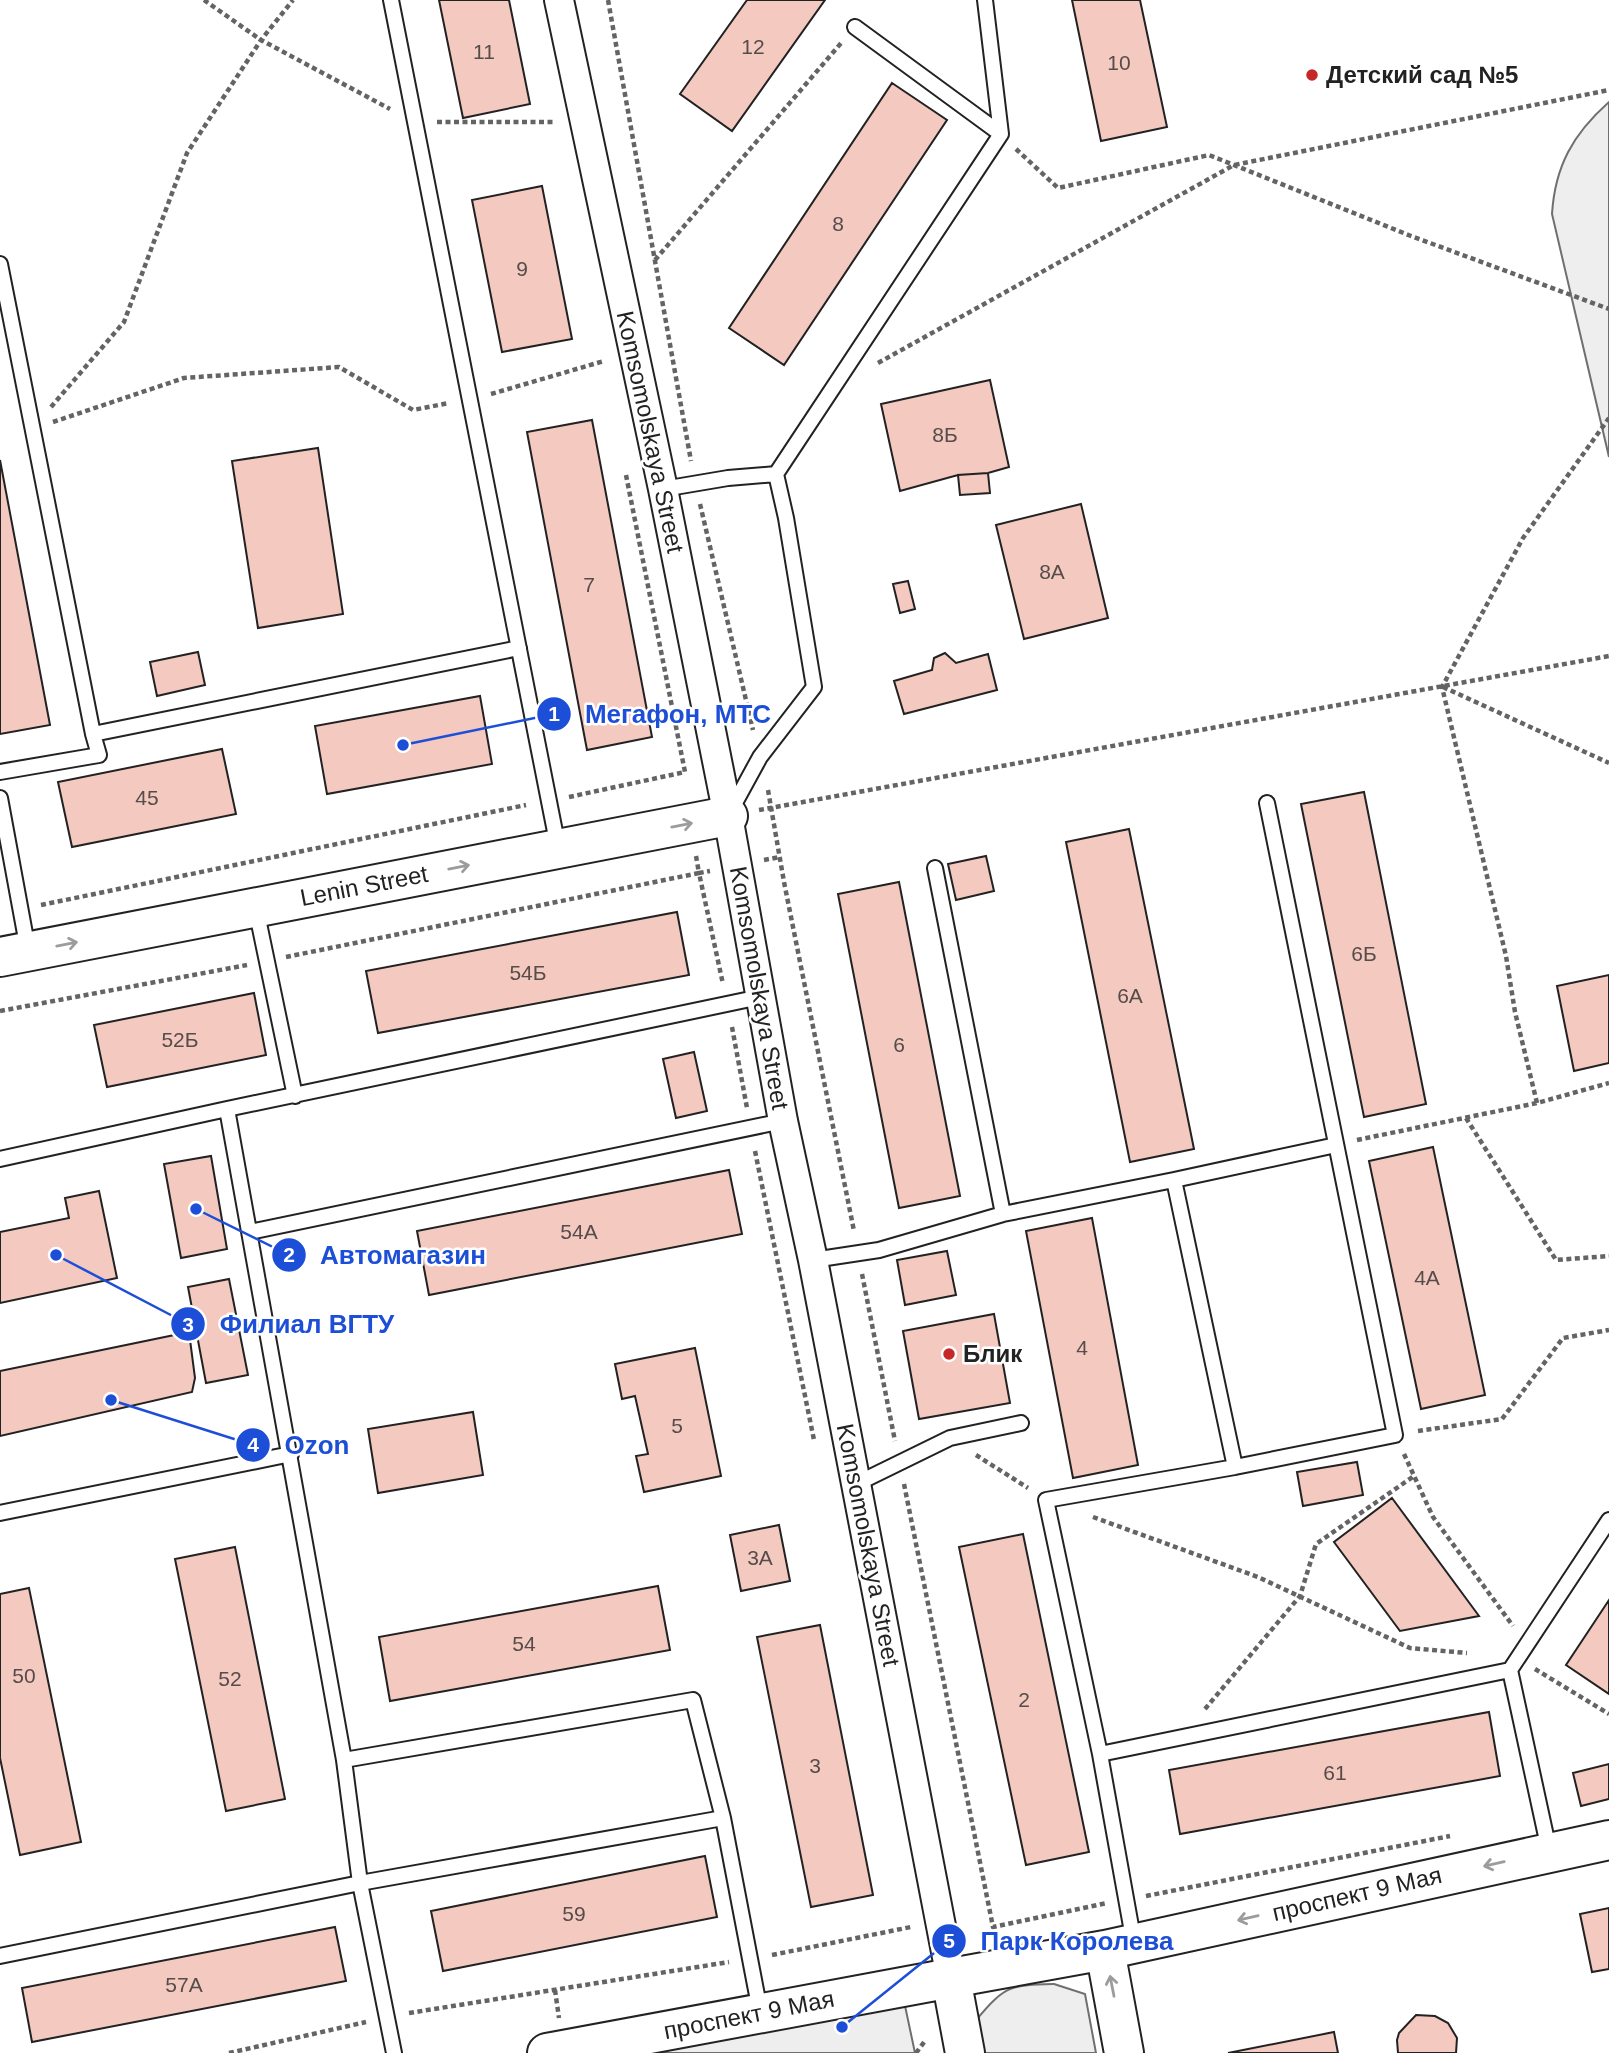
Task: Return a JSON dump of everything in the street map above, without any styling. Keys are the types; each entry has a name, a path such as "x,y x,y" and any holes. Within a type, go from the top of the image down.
{"street":[{"name":"Komsomolskaya Street","path":"559,0 663,489 728,816 783,1121 813,1260 951,1978"},
{"name":"Lenin Street","path":"14,954 728,816"},
{"name":"проспект 9 Мая","path":"547,2053 1119,1947 1609,1840"},
{"path":"1119,1947 1124,2053"},
{"path":"951,1978 965,2053"}],"lane":[{"path":"391,0 559,848"},
{"path":"728,816 760,757 814,687 786,518 776,474 1001,134 985,0"},
{"path":"855,27 1001,134"},
{"path":"0,264 99,755 0,772"},
{"path":"663,489 728,478 776,474"},
{"path":"93,734 519,648"},
{"path":"0,798 14,954"},
{"path":"1119,1947 1126,1899 1100,1754 1046,1500 1235,1467 1395,1434 1267,803"},
{"path":"935,868 1003,1214"},
{"path":"256,906 295,1096"},
{"path":"0,1160 227,1109 760,997"},
{"path":"227,1109 344,1760 360,1883 394,2053"},
{"path":"250,1232 783,1121"},
{"path":"813,1260 879,1250 1003,1214 1336,1145"},
{"path":"1174,1180 1235,1467"},
{"path":"856,1484 950,1438 1021,1423"},
{"path":"0,1513 291,1454"},
{"path":"1100,1754 1514,1664 1609,1520"},
{"path":"1514,1664 1549,1852"},
{"path":"344,1760 693,1700 723,1818 760,2012"},
{"path":"0,1956 360,1883 723,1818"}],"path":[{"path":"204,0 261,40 415,122 557,122"},
{"path":"33,428 124,322 187,153 261,40 293,0"},
{"path":"608,0 695,485 773,808 784,882 993,1927 1462,1833"},
{"path":"655,260 855,27"},
{"path":"832,389 1234,165 1609,90"},
{"path":"1001,134 1058,188 1209,155 1411,236 1609,309"},
{"path":"33,428 184,378 339,367 413,410 470,400 604,361"},
{"path":"1537,1103 1515,1012 1506,956 1442,687 1523,538 1609,418"},
{"path":"728,816 1609,656"},
{"path":"1442,687 1609,763"},
{"path":"0,1011 267,961 699,873 728,1004 750,1128 817,1453"},
{"path":"1336,1145 1537,1103 1609,1083"},
{"path":"1466,1118 1556,1260 1609,1256"},
{"path":"1527,1645 1433,1517 1395,1434 1502,1419 1563,1338 1609,1330"},
{"path":"950,1438 1046,1500 1258,1577 1410,1648 1514,1664 1609,1714"},
{"path":"1181,1738 1300,1596 1316,1544 1414,1476"},
{"path":"229,2053 387,2017 750,1959 913,1927"},
{"path":"916,2053 925,2041"}],"shaded area":[{"path":"1609,102 1609,457 1552,214 1557,181 1568,152 1585,126"},
{"path":"1054,1984 1085,1994 1096,2053 983,2053 977,2019 995,1999 1010,1989"},
{"path":"904,2001 915,2053 644,2053"}],"building":[{"path":"439,0 509,0 530,104 463,118"},
{"path":"747,0 825,0 732,131 680,94"},
{"path":"1072,0 1140,0 1167,127 1101,141"},
{"path":"892,83 947,120 784,365 729,328"},
{"path":"542,186 572,339 502,352 472,200"},
{"path":"990,380 1009,467 988,473 958,475 900,491 881,404"},
{"path":"592,420 652,737 587,750 527,432"},
{"path":"318,448 343,614 258,628 232,461"},
{"path":"0,460 50,725 0,734"},
{"path":"988,473 990,493 960,495 958,475"},
{"path":"1081,504 1108,618 1024,639 996,525"},
{"path":"908,581 915,609 900,613 893,584"},
{"path":"198,652 205,685 157,696 150,662"},
{"path":"945,653 956,663 988,654 997,690 904,714 894,681 932,670 934,658"},
{"path":"480,696 492,764 327,794 315,726"},
{"path":"222,749 236,814 72,847 58,782"},
{"path":"1364,792 1426,1104 1364,1117 1301,804"},
{"path":"1129,829 1194,1149 1130,1162 1066,842"},
{"path":"986,856 994,891 956,900 948,864"},
{"path":"899,882 960,1196 899,1208 838,894"},
{"path":"677,912 689,975 378,1033 366,971"},
{"path":"1609,975 1609,1063 1574,1071 1557,986"},
{"path":"254,993 266,1055 107,1087 94,1025"},
{"path":"694,1052 707,1111 676,1118 663,1059"},
{"path":"1433,1147 1485,1395 1421,1409 1369,1161"},
{"path":"211,1156 227,1249 181,1258 164,1164"},
{"path":"729,1170 742,1234 429,1295 417,1231"},
{"path":"99,1191 117,1278 0,1303 0,1232 69,1218 65,1198"},
{"path":"1092,1218 1138,1465 1073,1478 1026,1231"},
{"path":"947,1251 956,1295 905,1305 897,1260"},
{"path":"229,1279 248,1375 206,1383 188,1287"},
{"path":"994,1314 1010,1403 919,1419 903,1331"},
{"path":"189,1332 195,1378 192,1392 0,1436 0,1371"},
{"path":"695,1348 721,1476 644,1492 636,1456 648,1454 635,1396 622,1399 615,1364"},
{"path":"473,1412 483,1475 378,1493 368,1429"},
{"path":"1357,1462 1363,1495 1303,1506 1297,1472"},
{"path":"1392,1498 1479,1616 1400,1631 1334,1542"},
{"path":"779,1525 790,1581 741,1591 730,1535"},
{"path":"1023,1534 1089,1852 1026,1865 959,1547"},
{"path":"235,1547 285,1799 226,1811 175,1559"},
{"path":"658,1586 670,1650 390,1701 379,1637"},
{"path":"29,1588 81,1842 20,1855 0,1758 0,1594"},
{"path":"1609,1600 1609,1694 1566,1665"},
{"path":"820,1625 873,1895 811,1907 757,1637"},
{"path":"1489,1712 1500,1776 1180,1834 1169,1770"},
{"path":"1609,1764 1609,1799 1581,1806 1573,1773"},
{"path":"705,1856 717,1917 443,1971 431,1911"},
{"path":"1609,1908 1609,1969 1592,1972 1580,1914"},
{"path":"335,1927 346,1981 32,2042 22,1988"},
{"path":"1416,2015 1435,2016 1448,2023 1457,2038 1456,2053 1398,2053 1399,2033"},
{"path":"1334,2032 1338,2053 1228,2053"}],"place":[{"name":"Детский сад №5","path":"1312,75"},
{"name":"Мегафон, МТС","path":"403,745"},
{"name":"Автомагазин","path":"196,1209"},
{"name":"Филиал ВГТУ","path":"56,1255"},
{"name":"Блик","path":"949,1354"},
{"name":"Ozon","path":"111,1400"},
{"name":"Парк Королева","path":"842,2027"}]}
